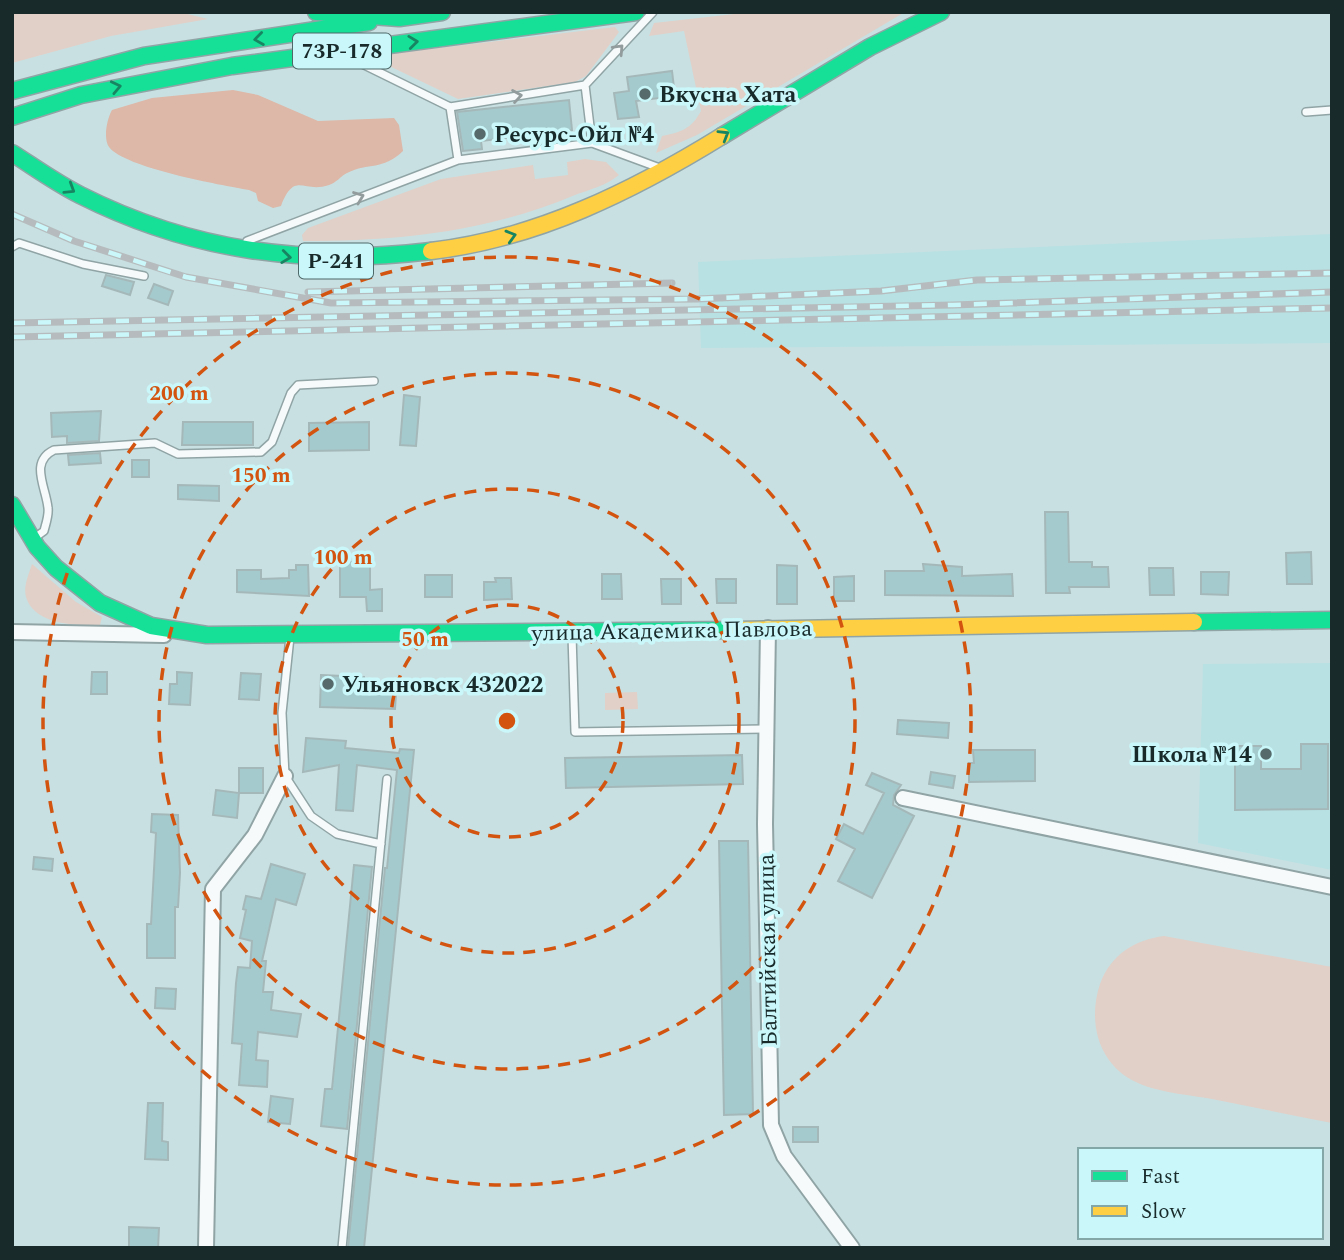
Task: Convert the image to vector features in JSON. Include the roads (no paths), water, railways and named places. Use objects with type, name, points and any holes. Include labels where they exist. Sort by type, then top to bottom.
[{"type":"main road","points":[[316,12],[399,18],[442,12]]},
{"type":"main road","name":"73Р-178","points":[[12,117],[50,104],[141,82],[337,51],[636,12]]},
{"type":"main road","name":"Р-241","points":[[12,153],[80,195],[152,226],[227,249],[340,261],[389,259],[459,249],[563,219],[600,205],[666,170],[866,49],[941,12]]},
{"type":"main road","name":"73Р-178","points":[[12,91],[41,81],[142,57],[399,18]]},
{"type":"main road","points":[[12,505],[32,539],[56,568],[100,603],[152,626],[207,635]]},
{"type":"main road","name":"улица Академика Павлова","points":[[207,635],[572,633],[1332,620]]},
{"type":"street","name":"Балтийская улица","points":[[768,628],[765,824],[771,1125],[784,1156],[852,1248]]},
{"type":"street","name":"улица Академика Павлова","points":[[12,632],[207,635]]},
{"type":"street","points":[[206,1248],[213,889],[255,835],[285,776]]},
{"type":"street","points":[[903,798],[1332,887]]},
{"type":"lane","points":[[337,51],[450,107],[584,85],[653,12]]},
{"type":"lane","points":[[584,85],[592,142]]},
{"type":"lane","points":[[450,107],[458,160]]},
{"type":"lane","points":[[1306,112],[1332,110]]},
{"type":"lane","points":[[227,249],[458,160],[592,142],[666,170]]},
{"type":"lane","points":[[12,247],[19,243],[83,264],[144,276]]},
{"type":"lane","points":[[32,539],[44,531],[48,511],[39,477],[42,461],[47,453],[54,450],[155,443],[178,454],[261,452],[272,442],[291,393],[298,385],[374,381]]},
{"type":"lane","points":[[572,633],[575,732],[768,729]]},
{"type":"lane","points":[[290,636],[282,713],[285,776],[311,816],[337,834],[380,844]]},
{"type":"lane","points":[[342,1248],[387,779]]},
{"type":"railway","points":[[12,214],[74,241],[186,277],[331,303],[697,299],[881,291],[977,280],[1332,273]]},
{"type":"railway","points":[[308,292],[672,283]]},
{"type":"railway","points":[[12,323],[953,305],[1332,292]]},
{"type":"railway","points":[[12,337],[1332,308]]},
{"type":"place","name":"Вкусна Хата","points":[[645,94]]},
{"type":"place","name":"Ресурс-Ойл №4","points":[[480,134]]},
{"type":"place","name":"Ульяновск 432022","points":[[328,684]]},
{"type":"place","name":"Школа №14","points":[[1266,754]]}]
